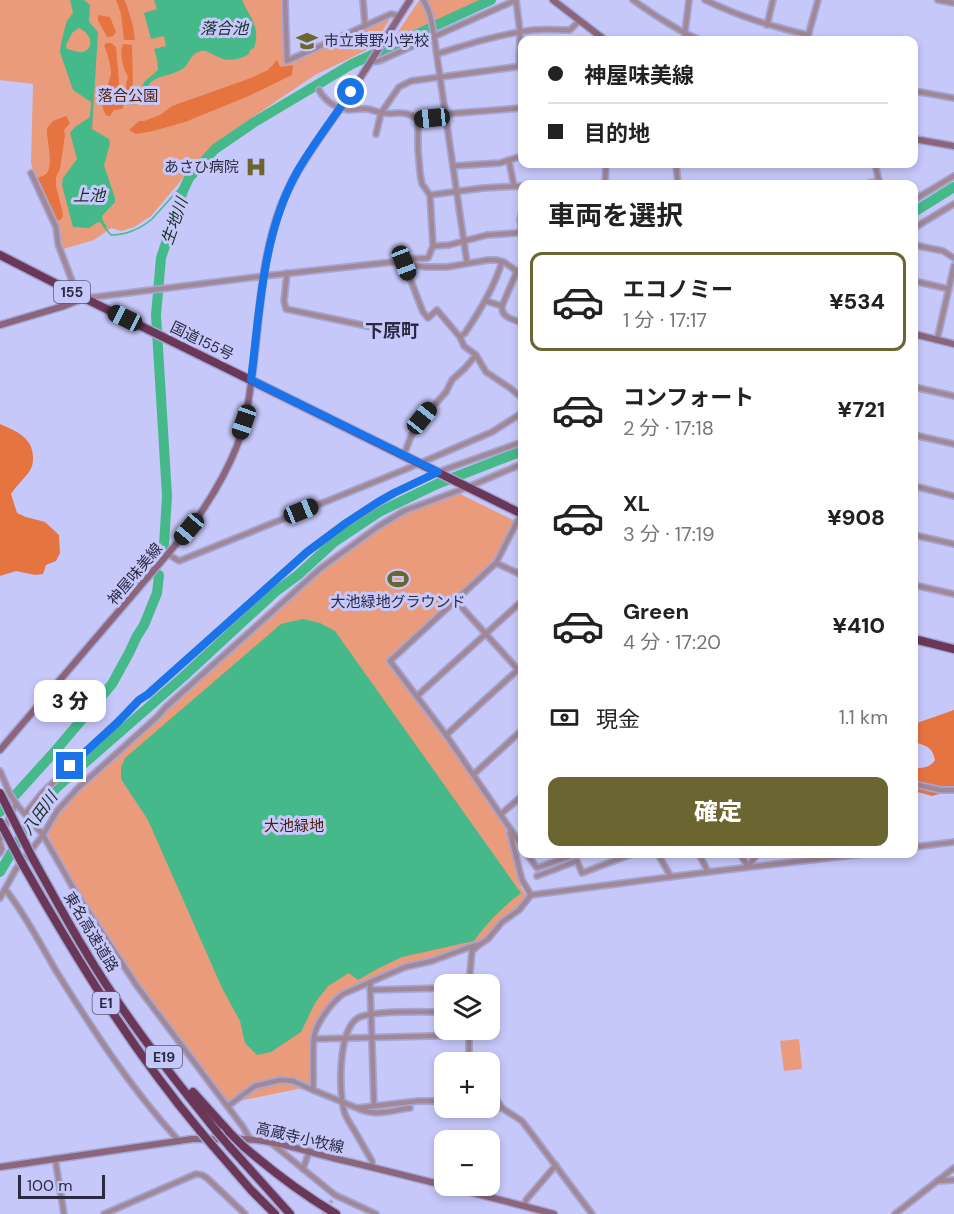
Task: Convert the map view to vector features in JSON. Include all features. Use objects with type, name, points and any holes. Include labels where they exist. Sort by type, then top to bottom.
[{"type":"highway","name":"国道155号","points":[[0,255],[518,512]]},
{"type":"highway","points":[[918,641],[954,649]]},
{"type":"highway","name":"東名高速道路","points":[[0,793],[32,857],[66,917],[126,1014],[217,1132],[290,1214]]},
{"type":"highway","name":"東名高速道路","points":[[0,822],[56,923],[105,1002],[146,1061],[201,1132],[275,1214]]},
{"type":"highway","name":"E19","points":[[103,979],[197,1097],[229,1132],[271,1170],[336,1214]]},
{"type":"main road","name":"神屋味美線","points":[[1,748],[168,554],[203,511],[222,479],[244,422],[264,276],[278,214],[298,171],[410,0]]},
{"type":"main road","points":[[553,0],[600,36]]},
{"type":"main road","points":[[918,140],[954,146]]},
{"type":"main road","points":[[0,325],[64,306],[81,296]]},
{"type":"main road","points":[[918,335],[954,344]]},
{"type":"main road","name":"高蔵寺小牧線","points":[[0,1167],[192,1139],[250,1139],[372,1167],[554,1214]]},
{"type":"street","points":[[285,0],[287,61],[391,14],[399,16]]},
{"type":"street","points":[[363,0],[364,26]]},
{"type":"street","points":[[423,0],[434,33],[467,264]]},
{"type":"street","points":[[371,62],[379,61],[434,33],[516,0],[520,36]]},
{"type":"street","points":[[633,0],[684,36]]},
{"type":"street","points":[[685,36],[689,0]]},
{"type":"street","points":[[705,0],[739,15],[802,36]]},
{"type":"street","points":[[767,25],[773,0]]},
{"type":"street","points":[[809,36],[818,0]]},
{"type":"street","points":[[938,0],[954,3]]},
{"type":"street","points":[[437,54],[478,41],[520,32],[570,30],[579,21]]},
{"type":"street","points":[[376,134],[381,113],[399,87],[411,81],[518,66]]},
{"type":"street","points":[[318,90],[325,100],[341,108],[368,109],[381,113],[409,113],[418,119],[518,108]]},
{"type":"street","points":[[918,92],[954,96]]},
{"type":"street","points":[[404,263],[410,259],[428,258],[433,246],[430,195],[422,184],[420,173],[418,119]]},
{"type":"street","points":[[453,166],[508,161],[518,157]]},
{"type":"street","points":[[508,161],[514,186]]},
{"type":"street","points":[[30,173],[56,227],[58,244],[81,296],[393,262],[425,267],[447,267],[488,260],[502,262],[517,272],[501,311],[504,316],[518,321]]},
{"type":"street","points":[[918,198],[954,176]]},
{"type":"street","points":[[430,195],[518,186]]},
{"type":"street","points":[[918,226],[954,204]]},
{"type":"street","points":[[433,246],[464,242],[487,235],[518,232]]},
{"type":"street","points":[[918,246],[943,251],[954,258]]},
{"type":"street","points":[[460,337],[486,301],[502,262]]},
{"type":"street","points":[[404,263],[423,312],[428,318],[437,310],[460,337],[464,346],[476,355],[486,372],[518,395]]},
{"type":"street","points":[[937,340],[954,266]]},
{"type":"street","points":[[287,273],[284,301],[286,309],[405,334]]},
{"type":"street","points":[[918,282],[949,289]]},
{"type":"street","points":[[486,301],[502,306]]},
{"type":"street","points":[[404,455],[411,436],[422,418],[446,392],[452,380],[476,355]]},
{"type":"street","points":[[918,388],[954,396]]},
{"type":"street","points":[[168,554],[179,561],[420,463],[492,432],[518,416]]},
{"type":"street","points":[[918,436],[954,444]]},
{"type":"street","points":[[25,814],[42,793],[139,700],[307,552],[346,523],[394,493],[438,472],[518,443]]},
{"type":"street","points":[[0,898],[16,869],[43,835],[57,811],[78,788],[321,568],[404,511],[518,466]]},
{"type":"street","points":[[918,487],[954,496]]},
{"type":"street","points":[[518,520],[496,563],[390,661],[474,774],[518,840]]},
{"type":"street","points":[[918,536],[954,544]]},
{"type":"street","points":[[496,563],[518,573]]},
{"type":"street","points":[[918,586],[954,594]]},
{"type":"street","points":[[456,601],[518,667]]},
{"type":"street","points":[[417,696],[518,605]]},
{"type":"street","points":[[446,735],[518,673]]},
{"type":"street","points":[[474,774],[518,734]]},
{"type":"street","points":[[0,771],[17,805],[43,835],[76,894],[137,986],[228,1106],[250,1139]]},
{"type":"street","points":[[918,785],[940,790],[954,790]]},
{"type":"street","points":[[501,814],[518,799]]},
{"type":"street","points":[[0,854],[2,849],[0,841],[14,807],[17,805]]},
{"type":"street","points":[[511,829],[510,833],[522,880],[531,895]]},
{"type":"street","points":[[918,846],[954,842]]},
{"type":"street","points":[[530,858],[537,868],[565,858]]},
{"type":"street","points":[[537,876],[577,861],[582,873],[621,858]]},
{"type":"street","points":[[660,858],[671,877]]},
{"type":"street","points":[[701,858],[708,872]]},
{"type":"street","points":[[742,858],[748,867]]},
{"type":"street","points":[[748,867],[754,858]]},
{"type":"street","points":[[470,974],[472,951],[488,939],[502,922],[519,909],[531,895],[827,858]]},
{"type":"street","points":[[5,889],[19,906],[40,944],[123,1074],[179,1141]]},
{"type":"street","points":[[313,1090],[314,1035],[335,1000],[343,993],[405,967],[432,961],[479,945]]},
{"type":"street","points":[[370,982],[374,1106]]},
{"type":"street","points":[[370,990],[434,988]]},
{"type":"street","points":[[372,1167],[372,1161],[345,1114],[343,1104],[340,1066],[345,1038],[351,1023],[359,1017],[371,1014],[434,1012]]},
{"type":"street","points":[[314,1039],[434,1036]]},
{"type":"street","points":[[228,1106],[255,1086],[280,1080],[293,1081],[343,1104],[370,1113],[410,1108]]},
{"type":"street","points":[[357,1108],[434,1101]]},
{"type":"street","points":[[500,1105],[522,1121],[592,1214]]},
{"type":"street","points":[[269,1142],[335,1195],[376,1214]]},
{"type":"street","points":[[303,1169],[309,1152]]},
{"type":"street","points":[[55,1158],[64,1214]]},
{"type":"street","points":[[525,1206],[526,1200],[556,1165]]},
{"type":"street","points":[[895,1214],[954,1168]]},
{"type":"street","points":[[104,1214],[196,1174],[207,1178],[245,1214]]},
{"type":"street","points":[[937,1181],[954,1180]]},
{"type":"street","points":[[332,1200],[335,1195]]},
{"type":"green space","name":"落合公園","points":[[0,0],[282,0],[285,63],[387,18],[389,21],[371,48],[315,75],[225,136],[195,164],[151,216],[134,227],[121,231],[111,228],[94,240],[63,249],[58,226],[31,163],[33,84],[0,80]]},
{"type":"green space","points":[[116,0],[124,0],[126,3],[135,40],[124,40],[121,14]]},
{"type":"green space","points":[[424,0],[481,0],[399,36],[396,35],[418,2]]},
{"type":"green space","points":[[98,15],[110,17],[116,32],[113,36],[107,37],[98,20]]},
{"type":"green space","points":[[106,43],[111,43],[116,47],[120,93],[124,106],[122,109],[114,110],[110,116],[107,116],[103,106],[111,74],[104,46]]},
{"type":"green space","points":[[123,44],[132,45],[135,94],[130,100],[126,88],[128,77],[122,57]]},
{"type":"green space","points":[[277,60],[280,67],[293,65],[292,75],[251,95],[185,122],[136,134],[129,130],[139,121],[160,115],[172,106],[268,70]]},
{"type":"green space","points":[[66,116],[70,123],[64,130],[60,169],[56,177],[63,214],[58,221],[38,178],[46,174],[49,169],[47,128],[53,121]]},
{"type":"green space","points":[[0,424],[23,436],[33,452],[31,469],[11,494],[17,513],[45,522],[59,535],[60,553],[56,561],[46,565],[43,574],[35,575],[16,571],[0,576]]},
{"type":"green space","name":"大池緑地","points":[[456,492],[515,521],[499,554],[490,565],[387,660],[504,823],[521,888],[527,896],[501,920],[487,938],[431,960],[361,983],[334,999],[317,1024],[312,1086],[229,1103],[154,1005],[107,938],[64,868],[46,831],[58,812],[79,789],[321,571],[380,527],[405,512]]},
{"type":"green space","points":[[954,710],[954,790],[932,796],[918,792],[918,768],[928,766],[935,760],[930,749],[918,743],[918,723]]},
{"type":"green space","points":[[799,1039],[802,1069],[784,1071],[780,1041]]},
{"type":"water","name":"上池","points":[[70,0],[84,0],[90,5],[89,22],[98,32],[92,129],[109,139],[104,165],[115,198],[115,202],[102,216],[107,227],[104,228],[98,222],[89,228],[73,227],[62,185],[63,178],[77,159],[70,133],[90,117],[91,102],[73,90],[60,52],[66,24],[73,12]],"holes":[[[79,28],[90,40],[90,47],[83,52],[67,49],[66,45],[72,33]]]},
{"type":"water","name":"落合池","points":[[154,0],[242,0],[255,28],[254,48],[249,54],[234,60],[222,59],[206,51],[198,52],[181,70],[151,82],[140,102],[131,105],[130,103],[137,100],[144,82],[158,70],[154,49],[166,46],[164,36],[151,39],[144,13],[157,9]]},
{"type":"water","name":"大池緑地","points":[[303,619],[320,623],[335,631],[521,893],[496,915],[474,941],[402,957],[358,980],[349,973],[328,986],[315,1003],[301,1032],[271,1052],[257,1055],[245,1043],[240,1021],[222,988],[148,820],[121,779],[121,768],[125,758],[281,624]]},
{"type":"waterway","name":"生地川","points":[[164,545],[167,496],[156,315],[161,258],[189,178],[215,149],[253,123],[352,64],[491,0]]},
{"type":"waterway","points":[[105,228],[111,235],[117,235],[143,226],[189,178]]},
{"type":"waterway","name":"八田川","points":[[918,210],[954,187]]},
{"type":"waterway","name":"八田川","points":[[0,872],[34,815],[56,788],[334,542],[379,512],[437,484],[518,453]]},
{"type":"waterway","name":"生地川","points":[[0,812],[112,684],[144,625],[157,593],[159,575]]},
{"type":"tunnel","points":[[323,1214],[332,1200]]},
{"type":"place","name":"市立東野小学校","points":[[307,41]]},
{"type":"place","name":"あさひ病院","points":[[256,167]]},
{"type":"place","name":"大池緑地グラウンド","points":[[398,579]]},
{"type":"district","name":"下原町","points":[[392,331]]},
{"type":"route","points":[[70,766],[139,700],[307,552],[378,502],[438,472],[251,380],[264,276],[278,214],[298,171],[351,92]]}]
